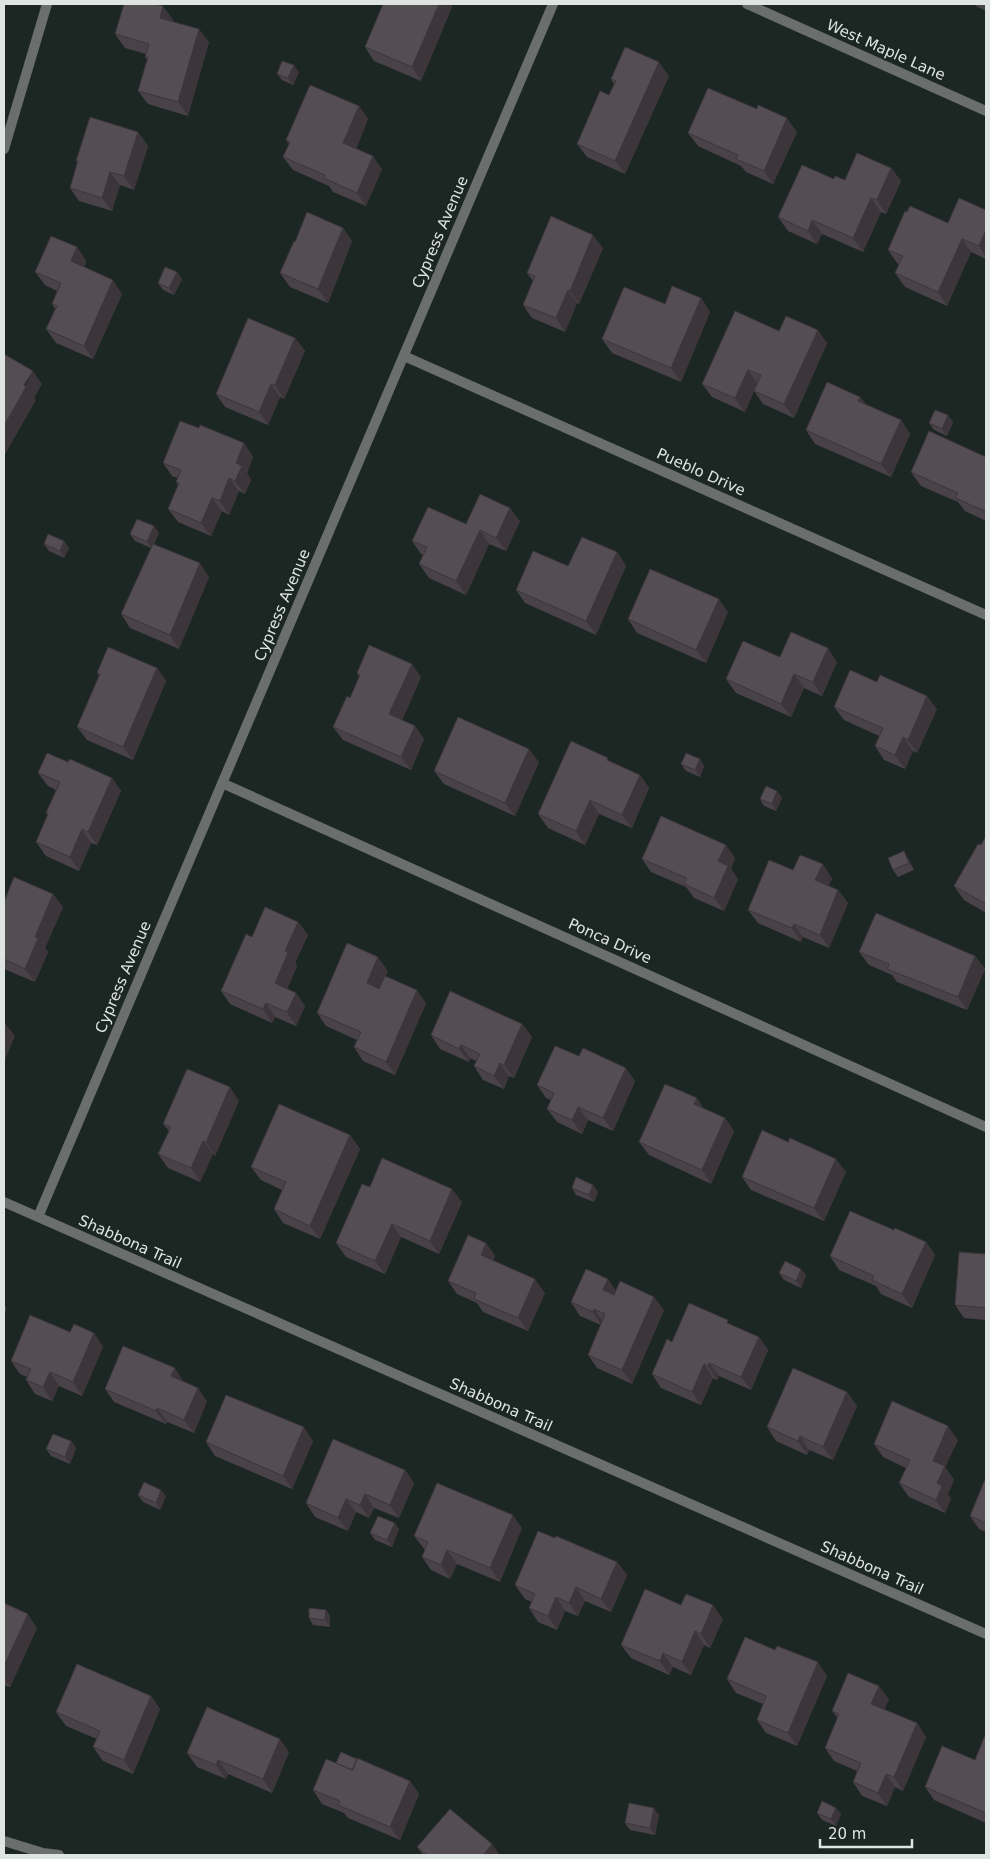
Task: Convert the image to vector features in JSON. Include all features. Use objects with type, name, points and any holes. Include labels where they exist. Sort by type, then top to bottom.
[{"type":"street","points":[[4,149],[48,4]]},
{"type":"street","name":"Cypress Avenue","points":[[38,1217],[553,4]]},
{"type":"street","name":"West Maple Lane","points":[[747,4],[986,110]]},
{"type":"street","name":"Pueblo Drive","points":[[404,356],[986,614]]},
{"type":"street","name":"Ponca Drive","points":[[222,783],[986,1127]]},
{"type":"street","name":"Shabbona Trail","points":[[4,1202],[986,1634]]},
{"type":"street","points":[[4,1841],[43,1853],[59,1855]]},
{"type":"building","points":[[124,4],[155,4],[163,6],[160,18],[199,29],[178,102],[138,91],[148,57],[145,57],[149,44],[115,34]]},
{"type":"building","points":[[383,4],[439,4],[412,67],[365,47]]},
{"type":"building","points":[[625,47],[659,62],[615,161],[577,144],[600,91],[609,95],[616,81],[611,79]]},
{"type":"building","points":[[282,61],[294,65],[288,78],[277,74]]},
{"type":"building","points":[[310,85],[359,106],[343,143],[373,156],[357,193],[324,178],[325,175],[283,157],[290,142],[286,140]]},
{"type":"building","points":[[708,88],[757,109],[758,105],[787,118],[764,171],[736,159],[738,155],[688,133]]},
{"type":"building","points":[[90,117],[138,132],[124,176],[110,172],[102,198],[70,188],[78,161],[76,161]]},
{"type":"building","points":[[857,153],[891,168],[877,200],[871,198],[853,238],[812,220],[808,231],[778,217],[802,165],[834,179],[835,176],[845,180]]},
{"type":"building","points":[[959,198],[986,210],[986,230],[979,246],[962,239],[938,292],[895,273],[903,256],[888,250],[905,211],[907,212],[910,206],[948,223]]},
{"type":"building","points":[[307,212],[343,228],[318,289],[280,273]]},
{"type":"building","points":[[551,216],[593,235],[570,291],[568,290],[556,318],[523,305],[535,276],[527,273]]},
{"type":"building","points":[[51,236],[77,247],[71,261],[113,280],[84,346],[46,329],[57,306],[52,304],[61,283],[35,272]]},
{"type":"building","points":[[165,267],[177,272],[169,288],[158,283]]},
{"type":"building","points":[[672,286],[701,298],[671,368],[602,339],[624,287],[665,304]]},
{"type":"building","points":[[735,311],[779,331],[786,316],[818,330],[784,404],[754,391],[761,375],[748,370],[735,398],[702,384]]},
{"type":"building","points":[[248,318],[295,338],[275,385],[271,384],[259,412],[216,394]]},
{"type":"building","points":[[4,354],[33,371],[4,426]]},
{"type":"building","points":[[827,382],[860,397],[858,401],[901,420],[881,464],[806,430]]},
{"type":"building","points":[[935,410],[948,415],[942,429],[929,423]]},
{"type":"building","points":[[180,421],[199,428],[200,425],[244,443],[236,463],[242,466],[235,481],[229,478],[220,501],[212,498],[201,523],[168,509],[179,483],[176,482],[181,470],[163,463]]},
{"type":"building","points":[[929,431],[986,457],[985,511],[955,498],[958,493],[911,472]]},
{"type":"building","points":[[480,494],[510,508],[496,538],[480,530],[456,581],[419,564],[427,547],[412,541],[428,507],[466,524]]},
{"type":"building","points":[[137,519],[154,526],[147,542],[130,534]]},
{"type":"building","points":[[48,534],[64,541],[60,551],[44,544]]},
{"type":"building","points":[[582,537],[617,552],[586,621],[516,590],[533,551],[568,566]]},
{"type":"building","points":[[153,544],[200,563],[170,635],[121,614]]},
{"type":"building","points":[[650,569],[719,599],[696,650],[628,619]]},
{"type":"building","points":[[791,632],[828,648],[813,682],[794,674],[781,704],[726,679],[743,641],[780,657]]},
{"type":"building","points":[[369,645],[412,664],[389,714],[415,726],[401,757],[333,727],[347,696],[350,698],[360,675],[357,673]]},
{"type":"building","points":[[108,647],[157,668],[123,747],[77,727],[100,674],[97,673]]},
{"type":"building","points":[[850,670],[877,682],[880,675],[927,696],[908,740],[903,737],[895,755],[875,746],[883,728],[834,707]]},
{"type":"building","points":[[458,717],[529,749],[505,803],[434,771]]},
{"type":"building","points":[[571,741],[640,775],[622,815],[590,800],[576,831],[538,814]]},
{"type":"building","points":[[47,753],[68,762],[70,759],[112,778],[88,832],[82,829],[70,857],[36,842],[60,782],[38,773]]},
{"type":"building","points":[[686,753],[700,759],[695,770],[681,764]]},
{"type":"building","points":[[766,786],[777,791],[772,804],[760,799]]},
{"type":"building","points":[[661,816],[726,845],[718,861],[728,866],[714,898],[684,884],[687,878],[642,859]]},
{"type":"building","points":[[986,836],[986,904],[954,886],[978,844],[981,845]]},
{"type":"building","points":[[904,851],[909,863],[893,870],[888,858]]},
{"type":"building","points":[[800,855],[823,864],[815,880],[838,890],[820,935],[794,924],[792,928],[748,910],[769,860],[793,870]]},
{"type":"building","points":[[14,877],[53,894],[35,937],[38,938],[25,969],[4,959],[4,902]]},
{"type":"building","points":[[265,907],[298,922],[285,951],[288,953],[275,983],[296,993],[287,1012],[266,1003],[263,1009],[221,991],[246,934],[252,937]]},
{"type":"building","points":[[876,913],[975,956],[958,997],[887,969],[889,964],[859,952]]},
{"type":"building","points":[[347,943],[378,957],[367,983],[379,989],[385,976],[417,990],[386,1062],[354,1047],[361,1032],[317,1013]]},
{"type":"building","points":[[450,991],[522,1024],[504,1065],[500,1063],[494,1076],[474,1066],[480,1054],[461,1045],[459,1049],[431,1035]]},
{"type":"building","points":[[555,1046],[579,1056],[583,1048],[626,1068],[603,1118],[578,1107],[572,1120],[547,1109],[554,1093],[537,1085]]},
{"type":"building","points":[[187,1069],[230,1087],[206,1142],[203,1141],[191,1168],[158,1154],[171,1127],[163,1124]]},
{"type":"building","points":[[665,1084],[697,1098],[694,1104],[725,1118],[702,1170],[639,1142]]},
{"type":"building","points":[[279,1104],[350,1135],[310,1226],[274,1209],[286,1182],[251,1167]]},
{"type":"building","points":[[762,1130],[788,1142],[790,1138],[836,1159],[814,1208],[742,1177]]},
{"type":"building","points":[[382,1158],[452,1189],[430,1241],[392,1224],[375,1261],[336,1243],[362,1184],[370,1187]]},
{"type":"building","points":[[576,1177],[593,1185],[589,1195],[572,1188]]},
{"type":"building","points":[[850,1211],[926,1242],[902,1294],[872,1280],[874,1276],[830,1256]]},
{"type":"building","points":[[468,1235],[486,1243],[481,1255],[535,1279],[518,1318],[474,1299],[476,1293],[448,1281]]},
{"type":"building","points":[[959,1252],[986,1254],[986,1308],[955,1305]]},
{"type":"building","points":[[785,1261],[801,1269],[796,1281],[779,1273]]},
{"type":"building","points":[[586,1269],[608,1279],[603,1290],[614,1295],[620,1281],[654,1297],[622,1370],[588,1355],[605,1314],[594,1309],[593,1312],[571,1302]]},
{"type":"building","points":[[689,1303],[728,1320],[727,1323],[759,1337],[741,1377],[709,1363],[708,1366],[704,1364],[692,1392],[652,1374],[667,1339],[672,1342]]},
{"type":"building","points":[[30,1315],[70,1332],[74,1324],[94,1333],[73,1382],[50,1372],[43,1387],[26,1380],[31,1369],[11,1361]]},
{"type":"building","points":[[123,1346],[175,1368],[171,1376],[198,1388],[184,1420],[157,1408],[156,1411],[105,1389]]},
{"type":"building","points":[[793,1368],[847,1392],[823,1447],[800,1436],[798,1441],[767,1427]]},
{"type":"building","points":[[226,1395],[304,1427],[283,1476],[206,1442]]},
{"type":"building","points":[[892,1401],[948,1426],[933,1461],[945,1466],[937,1483],[942,1486],[936,1500],[899,1483],[910,1460],[874,1444]]},
{"type":"building","points":[[53,1434],[71,1441],[65,1457],[46,1449]]},
{"type":"building","points":[[333,1439],[405,1470],[390,1505],[365,1494],[360,1505],[346,1499],[338,1518],[306,1503]]},
{"type":"building","points":[[986,1477],[986,1523],[970,1516]]},
{"type":"building","points":[[144,1482],[161,1490],[156,1503],[138,1495]]},
{"type":"building","points":[[437,1483],[513,1515],[490,1568],[447,1550],[441,1565],[422,1557],[428,1542],[414,1536]]},
{"type":"building","points":[[378,1516],[395,1523],[387,1540],[370,1533]]},
{"type":"building","points":[[538,1531],[555,1538],[556,1536],[617,1562],[601,1599],[576,1587],[569,1603],[556,1597],[548,1616],[529,1608],[535,1594],[515,1585]]},
{"type":"building","points":[[645,1589],[681,1605],[686,1594],[713,1605],[701,1634],[695,1631],[682,1662],[663,1653],[660,1661],[621,1645]]},
{"type":"building","points":[[4,1603],[28,1614],[4,1666]]},
{"type":"building","points":[[309,1608],[326,1610],[325,1620],[309,1618]]},
{"type":"building","points":[[745,1637],[775,1650],[777,1646],[818,1662],[788,1733],[757,1720],[766,1696],[727,1679]]},
{"type":"building","points":[[77,1664],[151,1696],[124,1760],[93,1747],[100,1731],[56,1712]]},
{"type":"building","points":[[848,1673],[879,1686],[871,1704],[917,1723],[894,1777],[886,1774],[878,1793],[853,1782],[861,1763],[825,1748],[839,1714],[832,1711]]},
{"type":"building","points":[[207,1707],[280,1739],[263,1779],[218,1760],[216,1765],[187,1753]]},
{"type":"building","points":[[986,1733],[986,1813],[925,1787],[942,1746],[975,1760]]},
{"type":"building","points":[[341,1752],[357,1759],[352,1770],[336,1763]]},
{"type":"building","points":[[357,1758],[410,1781],[390,1827],[338,1805],[340,1801],[313,1790],[326,1759],[353,1770]]},
{"type":"building","points":[[822,1801],[836,1808],[831,1819],[817,1813]]},
{"type":"building","points":[[629,1803],[654,1808],[650,1828],[625,1823]]},
{"type":"building","points":[[450,1809],[492,1844],[483,1855],[427,1855],[417,1847]]}]
